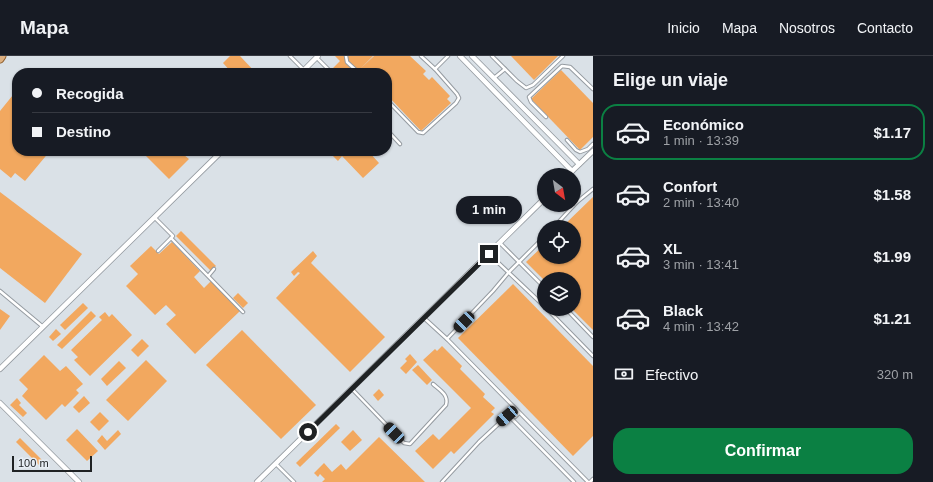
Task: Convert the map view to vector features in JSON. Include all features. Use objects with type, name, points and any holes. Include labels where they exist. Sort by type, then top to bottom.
[{"type":"street","points":[[460,56],[565,168]]},
{"type":"street","points":[[472,56],[579,164]]},
{"type":"street","points":[[306,68],[317,57]]},
{"type":"street","points":[[575,168],[593,151]]},
{"type":"street","points":[[0,369],[217,156]]},
{"type":"street","points":[[257,482],[537,206]]},
{"type":"street","points":[[0,403],[79,482]]},
{"type":"lane","points":[[290,56],[299,68]]},
{"type":"lane","points":[[346,56],[347,62],[354,68]]},
{"type":"lane","points":[[392,105],[418,132],[424,133],[459,98],[458,94],[421,56]]},
{"type":"lane","points":[[435,69],[448,56]]},
{"type":"lane","points":[[492,56],[526,88],[533,85],[563,56]]},
{"type":"lane","points":[[317,57],[327,68]]},
{"type":"lane","points":[[546,117],[531,102],[529,97],[562,66],[570,67],[593,89]]},
{"type":"lane","points":[[494,78],[505,69]]},
{"type":"lane","points":[[392,135],[400,144]]},
{"type":"lane","points":[[567,140],[576,150],[580,152],[588,149],[593,144]]},
{"type":"lane","points":[[581,198],[593,188]]},
{"type":"lane","points":[[560,220],[568,212]]},
{"type":"lane","points":[[154,217],[173,236],[171,238],[209,275],[243,312]]},
{"type":"lane","points":[[158,251],[171,238]]},
{"type":"lane","points":[[500,243],[537,280]]},
{"type":"lane","points":[[447,339],[537,244]]},
{"type":"lane","points":[[489,254],[537,299]]},
{"type":"lane","points":[[209,275],[214,269]]},
{"type":"lane","points":[[0,291],[43,327]]},
{"type":"lane","points":[[554,316],[593,356]]},
{"type":"lane","points":[[573,316],[593,337]]},
{"type":"lane","points":[[424,318],[447,339],[589,482],[593,479]]},
{"type":"lane","points":[[352,389],[404,443],[410,444],[446,405],[447,400],[445,395],[433,384]]},
{"type":"lane","points":[[442,482],[500,422],[507,416],[515,417],[519,413]]},
{"type":"lane","points":[[511,417],[574,482]]},
{"type":"lane","points":[[276,463],[294,482]]},
{"type":"building","points":[[230,56],[240,56],[251,68],[228,68],[223,63]]},
{"type":"building","points":[[335,56],[373,56],[361,68],[333,68],[340,61]]},
{"type":"building","points":[[374,56],[410,56],[426,71],[423,74],[429,80],[432,77],[450,96],[447,99],[451,103],[421,131],[392,100],[392,68],[361,68]]},
{"type":"building","points":[[511,56],[558,56],[534,80]]},
{"type":"building","points":[[561,70],[593,103],[593,137],[580,150],[531,99]]},
{"type":"building","points":[[12,96],[12,156],[46,156],[25,181],[15,173],[11,178],[0,169],[0,111]]},
{"type":"building","points":[[146,156],[185,156],[189,159],[169,179]]},
{"type":"building","points":[[333,156],[342,156],[338,161]]},
{"type":"building","points":[[342,156],[373,156],[379,163],[363,178]]},
{"type":"building","points":[[0,192],[82,254],[45,303],[0,268]]},
{"type":"building","points":[[593,197],[593,330],[579,316],[581,316],[581,272],[537,273],[526,262],[537,252],[537,264],[581,264],[581,220],[569,220],[578,212],[581,212],[581,209]]},
{"type":"building","points":[[181,231],[216,266],[211,271],[176,236]]},
{"type":"building","points":[[172,242],[200,271],[194,277],[204,288],[211,281],[240,311],[195,354],[166,324],[176,315],[166,305],[155,315],[126,286],[138,274],[130,266],[151,246],[159,254]]},
{"type":"building","points":[[313,251],[317,256],[311,263],[385,337],[350,372],[276,298],[300,273],[298,272],[294,276],[291,272]]},
{"type":"building","points":[[513,284],[537,309],[537,316],[544,316],[593,366],[593,436],[573,456],[458,338]]},
{"type":"building","points":[[238,293],[248,303],[243,308],[233,298]]},
{"type":"building","points":[[83,303],[88,308],[65,330],[60,325]]},
{"type":"building","points":[[0,309],[10,316],[0,330]]},
{"type":"building","points":[[91,311],[96,316],[62,349],[57,345]]},
{"type":"building","points":[[105,312],[109,317],[112,314],[132,335],[90,376],[74,360],[78,357],[71,350],[102,320],[99,317]]},
{"type":"building","points":[[56,329],[61,334],[53,341],[49,337]]},
{"type":"building","points":[[242,330],[316,405],[281,439],[206,365]]},
{"type":"building","points":[[142,339],[149,346],[138,357],[131,350]]},
{"type":"building","points":[[442,346],[462,366],[460,369],[485,394],[483,397],[495,408],[491,412],[494,414],[454,454],[451,451],[433,469],[415,451],[433,434],[439,440],[471,408],[423,360],[435,349],[437,351]]},
{"type":"building","points":[[410,354],[417,362],[406,374],[400,368],[407,361],[405,359]]},
{"type":"building","points":[[44,355],[60,371],[66,366],[83,384],[76,390],[79,393],[65,407],[62,404],[46,420],[22,396],[28,389],[19,380]]},
{"type":"building","points":[[146,360],[167,381],[128,421],[106,400]]},
{"type":"building","points":[[119,361],[126,368],[107,386],[101,379]]},
{"type":"building","points":[[418,365],[432,380],[427,385],[412,370]]},
{"type":"building","points":[[379,389],[384,395],[378,401],[373,395]]},
{"type":"building","points":[[84,396],[90,403],[79,413],[73,407]]},
{"type":"building","points":[[17,398],[21,403],[19,405],[27,413],[23,417],[10,405]]},
{"type":"building","points":[[100,412],[109,421],[99,431],[90,422]]},
{"type":"building","points":[[336,424],[340,428],[300,467],[296,463]]},
{"type":"building","points":[[77,429],[98,451],[87,461],[66,440]]},
{"type":"building","points":[[118,430],[121,434],[105,450],[97,441],[102,435],[107,441]]},
{"type":"building","points":[[353,430],[362,440],[350,451],[341,442]]},
{"type":"building","points":[[379,437],[425,482],[322,482],[325,479],[320,474],[318,477],[314,473],[324,463],[332,472],[341,464],[346,470]]},
{"type":"building","points":[[20,438],[46,464],[42,468],[16,442]]},
{"type":"route","points":[[308,432],[489,254]]}]
